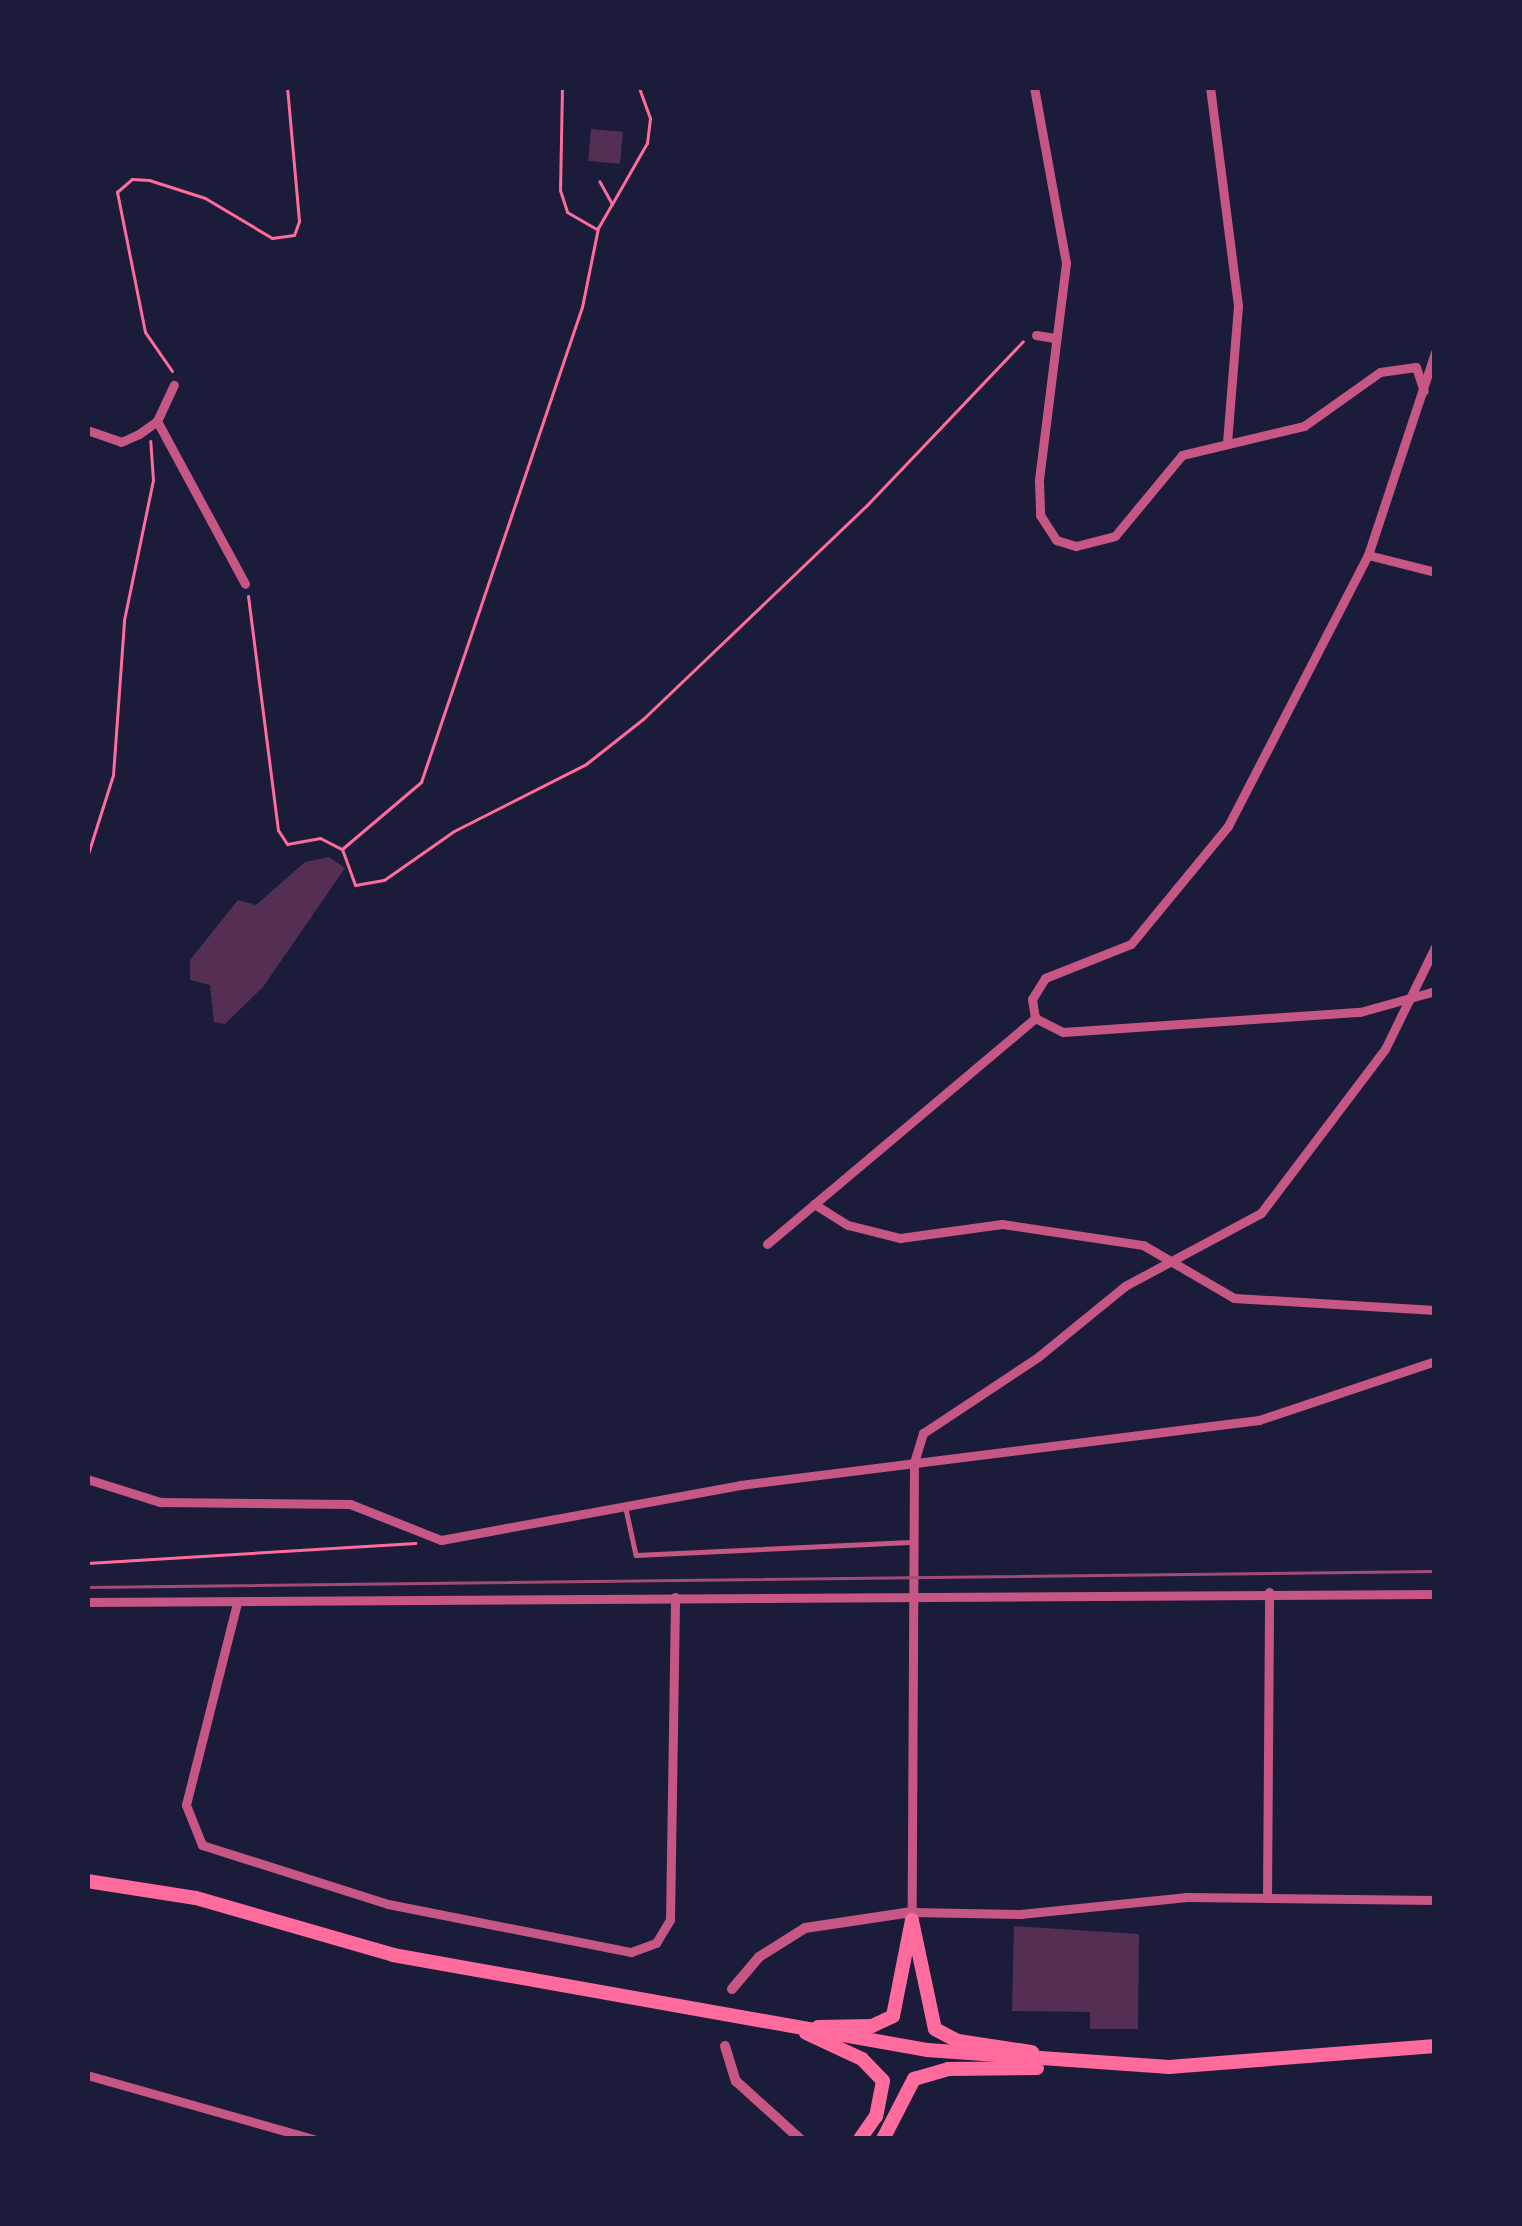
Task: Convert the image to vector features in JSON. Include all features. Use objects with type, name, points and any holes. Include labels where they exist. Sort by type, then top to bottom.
[{"type":"main road","points":[[87,1881],[196,1898],[393,1955],[673,2008],[801,2030],[1114,2067]]},
{"type":"main road","points":[[801,2030],[872,2026],[893,2016],[912,1916]]},
{"type":"main road","points":[[912,1916],[924,1954],[926,2015],[943,2036],[1114,2067]]},
{"type":"main road","points":[[801,2030],[862,2059],[883,2081],[876,2116],[861,2139]]},
{"type":"main road","points":[[883,2139],[903,2090],[928,2074],[1435,2047]]},
{"type":"street","points":[[1034,87],[1066,263],[1038,501],[1056,540],[1076,546],[1115,536],[1182,455],[1316,421],[1398,364],[1416,367],[1424,391]]},
{"type":"street","points":[[1210,87],[1238,306],[1227,442]]},
{"type":"street","points":[[1036,335],[1055,338]]},
{"type":"street","points":[[1035,1018],[1032,999],[1045,978],[1131,944],[1208,855],[1368,555],[1435,352]]},
{"type":"street","points":[[87,430],[121,442],[146,430],[158,421],[175,385]]},
{"type":"street","points":[[158,421],[245,584]]},
{"type":"street","points":[[1368,555],[1435,572]]},
{"type":"street","points":[[912,1916],[914,1463],[922,1432],[1173,1259],[1277,1197],[1412,1003],[1435,946]]},
{"type":"street","points":[[1035,1018],[1063,1032],[1412,1003],[1435,991]]},
{"type":"street","points":[[767,1244],[1035,1018]]},
{"type":"street","points":[[814,1204],[848,1225],[900,1238],[1002,1224],[1143,1245],[1173,1259],[1190,1280],[1234,1298],[1435,1310]]},
{"type":"street","points":[[87,1479],[160,1502],[350,1504],[441,1540],[627,1503],[1259,1420],[1435,1360]]},
{"type":"street","points":[[1267,1898],[1269,1592]]},
{"type":"street","points":[[87,1602],[916,1593],[1435,1594]]},
{"type":"street","points":[[237,1603],[186,1805],[202,1845],[388,1904],[631,1952],[656,1943],[670,1920],[675,1597]]},
{"type":"street","points":[[732,1989],[759,1957],[805,1928],[912,1916],[1267,1898],[1435,1900]]},
{"type":"street","points":[[725,2046],[736,2081],[800,2139]]},
{"type":"street","points":[[87,2075],[313,2139]]},
{"type":"street","points":[[87,2085],[100,2078]]},
{"type":"lane","points":[[627,1503],[636,1555],[916,1542]]},
{"type":"path","points":[[175,385],[146,332],[117,192],[132,179],[149,180],[205,198],[272,238],[293,236],[299,221],[287,87]]},
{"type":"path","points":[[562,87],[560,190],[567,212],[598,228]]},
{"type":"path","points":[[342,850],[422,782],[582,307],[598,228],[647,143],[650,118],[639,87]]},
{"type":"path","points":[[598,181],[612,204]]},
{"type":"path","points":[[245,584],[278,830],[287,844],[320,838],[342,850],[355,886],[384,880],[454,831],[586,764],[867,505],[1010,347],[1036,335]]},
{"type":"path","points":[[87,857],[113,775],[124,620],[153,480],[146,430]]},
{"type":"path","points":[[87,1563],[386,1546]]},
{"type":"building","points":[[591,129],[623,132],[620,164],[588,161]]},
{"type":"building","points":[[329,857],[345,868],[263,987],[225,1024],[214,1022],[210,985],[190,980],[190,960],[238,900],[256,905],[305,862]]},
{"type":"building","points":[[1014,1926],[1139,1934],[1138,2029],[1090,2029],[1090,2012],[1012,2011]]},
{"type":"tram line","points":[[87,1587],[1435,1571]]}]
